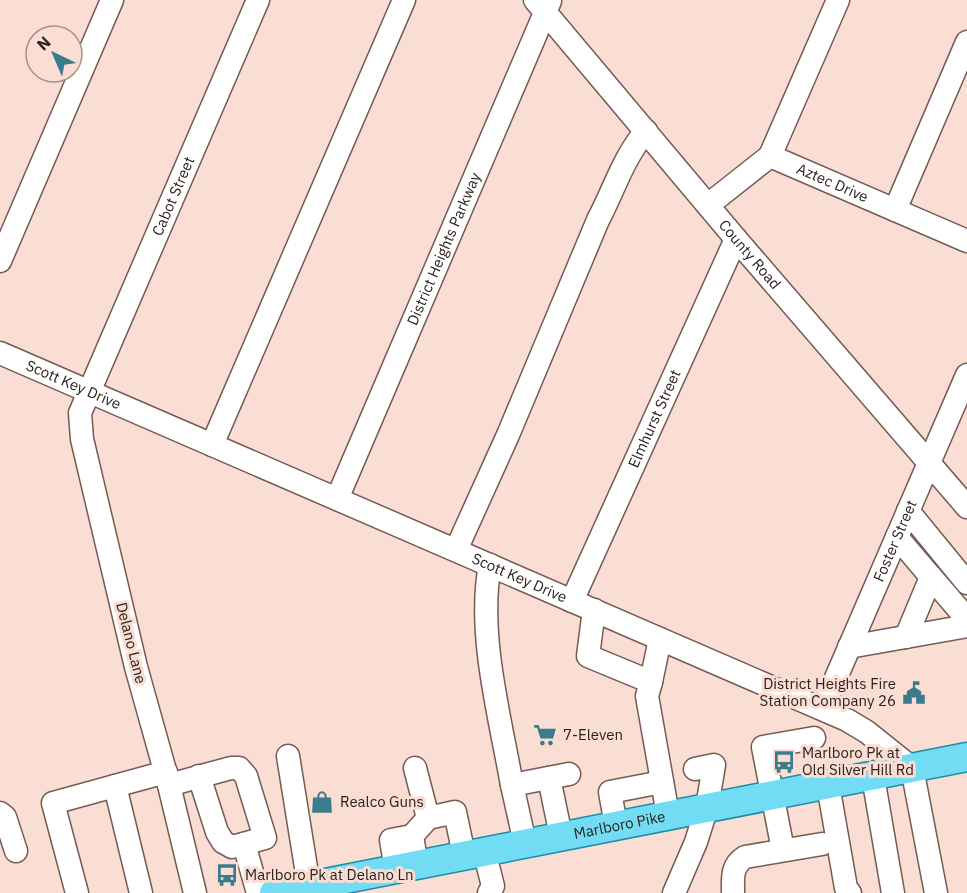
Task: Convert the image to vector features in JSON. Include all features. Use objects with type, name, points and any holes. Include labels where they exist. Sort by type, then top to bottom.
[{"type":"main road","name":"Marlboro Pike","points":[[274,893],[912,768],[966,762]]},
{"type":"street","points":[[0,261],[112,0]]},
{"type":"street","name":"Cabot Street","points":[[89,392],[258,0]]},
{"type":"street","points":[[212,445],[404,0]]},
{"type":"street","points":[[708,205],[770,156],[838,0]]},
{"type":"street","name":"County Road","points":[[544,4],[736,239],[967,507]]},
{"type":"street","name":"District Heights Parkway","points":[[337,499],[544,4]]},
{"type":"street","points":[[895,210],[967,42]]},
{"type":"street","points":[[456,550],[508,435],[617,178],[632,148],[646,131]]},
{"type":"street","name":"Aztec Drive","points":[[770,156],[967,241]]},
{"type":"street","name":"Elmhurst Street","points":[[572,601],[736,239]]},
{"type":"street","name":"Scott Key Drive","points":[[0,353],[823,708],[867,732],[912,768]]},
{"type":"street","name":"Foster Street","points":[[823,708],[967,375]]},
{"type":"street","name":"Delano Lane","points":[[89,392],[80,413],[82,439],[136,667],[168,778],[195,893]]},
{"type":"street","points":[[908,511],[967,583]]},
{"type":"street","points":[[897,537],[967,618]]},
{"type":"street","points":[[490,565],[485,594],[486,626],[512,785],[525,843]]},
{"type":"street","points":[[906,637],[931,577]]},
{"type":"street","points":[[594,610],[588,656],[651,681]]},
{"type":"street","points":[[849,647],[967,626]]},
{"type":"street","points":[[660,639],[647,696],[668,815]]},
{"type":"street","points":[[783,850],[763,747],[814,738]]},
{"type":"street","points":[[288,756],[309,886]]},
{"type":"street","points":[[674,893],[696,842],[707,807],[714,765],[695,769]]},
{"type":"street","points":[[77,893],[53,803],[115,786],[199,776],[239,768],[246,776],[265,838],[232,847],[223,842],[217,832],[199,776]]},
{"type":"street","points":[[415,768],[428,818]]},
{"type":"street","points":[[912,768],[936,893]]},
{"type":"street","points":[[512,785],[559,776],[561,836]]},
{"type":"street","points":[[873,777],[893,893]]},
{"type":"street","points":[[616,825],[610,792],[662,782]]},
{"type":"street","points":[[828,785],[846,888],[850,893]]},
{"type":"street","points":[[115,786],[141,893]]},
{"type":"street","points":[[406,867],[390,840],[412,836],[428,818],[455,812],[492,886],[489,893]]},
{"type":"street","points":[[0,813],[5,816],[16,851]]},
{"type":"street","points":[[244,844],[258,893]]},
{"type":"street","points":[[733,893],[734,870],[737,862],[745,857],[822,844]]},
{"type":"place","name":"District Heights Fire Station Company 26","points":[[914,693]]},
{"type":"place","name":"7-Eleven","points":[[545,735]]},
{"type":"place","name":"Marlboro Pk at Old Silver Hill Rd","points":[[784,762]]},
{"type":"place","name":"Realco Guns","points":[[322,802]]},
{"type":"place","name":"Marlboro Pk at Delano Ln","points":[[227,875]]}]
